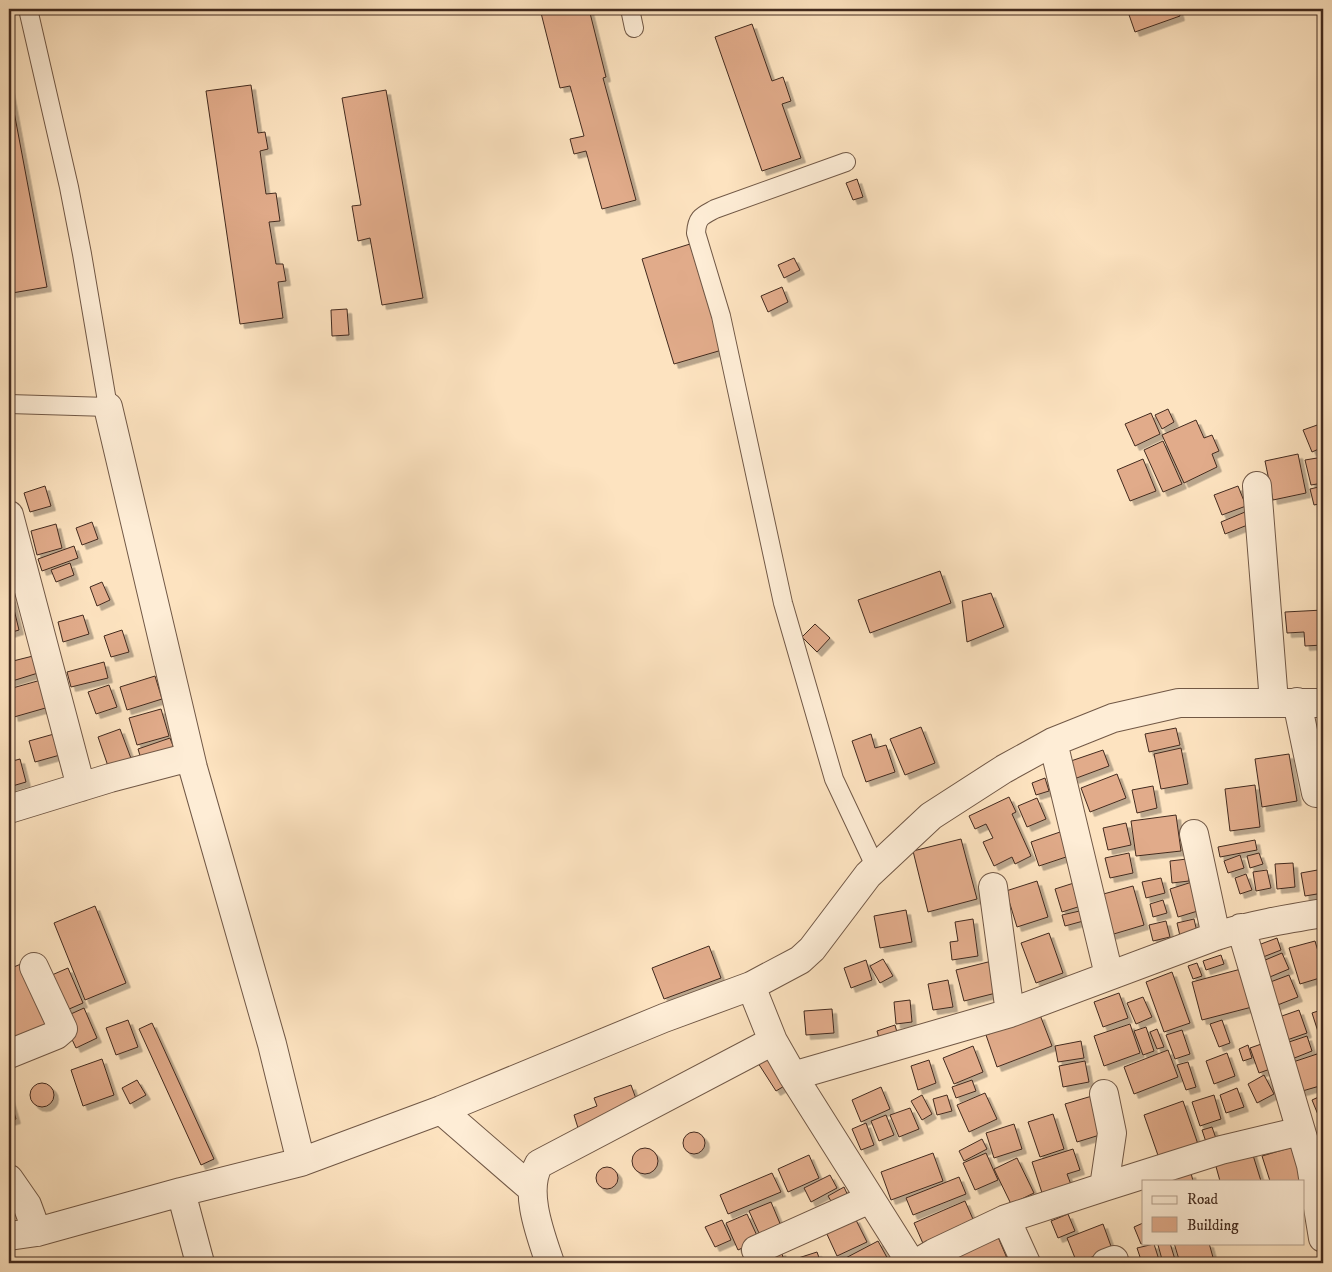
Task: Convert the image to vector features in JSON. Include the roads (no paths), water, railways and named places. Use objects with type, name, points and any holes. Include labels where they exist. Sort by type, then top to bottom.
[{"type":"street","points":[[108,407],[190,757],[272,1044],[301,1162]]},
{"type":"street","points":[[1256,486],[1316,793]]},
{"type":"street","points":[[9,515],[81,787]]},
{"type":"street","points":[[9,1236],[37,1232],[181,1192],[301,1162],[441,1110],[655,1022],[751,986],[800,960],[812,949],[868,875],[931,816],[1004,769],[1053,742],[1113,718],[1179,702],[1298,703]]},
{"type":"street","points":[[1053,742],[1109,975]]},
{"type":"street","points":[[9,809],[110,778],[190,757]]},
{"type":"street","points":[[1194,834],[1301,1131],[1319,1189],[1323,1238]]},
{"type":"street","points":[[993,887],[1010,1013]]},
{"type":"street","points":[[794,1076],[1010,1013],[1228,932],[1266,922],[1323,913]]},
{"type":"street","points":[[9,1054],[56,1035],[63,1029],[34,967]]},
{"type":"street","points":[[751,986],[773,1041],[911,1263]]},
{"type":"street","points":[[550,1263],[539,1230],[531,1188],[534,1172],[539,1164],[773,1041]]},
{"type":"street","points":[[1104,1094],[1112,1133],[1104,1187]]},
{"type":"street","points":[[441,1110],[531,1188]]},
{"type":"street","points":[[917,1263],[1006,1219],[1221,1150],[1301,1131]]},
{"type":"street","points":[[9,1179],[27,1205],[37,1232]]},
{"type":"street","points":[[181,1192],[200,1263]]},
{"type":"street","points":[[756,1250],[870,1199]]},
{"type":"street","points":[[1006,1219],[1026,1263]]},
{"type":"lane","points":[[9,404],[108,407],[76,225],[28,9]]},
{"type":"lane","points":[[630,9],[634,28]]},
{"type":"lane","points":[[846,162],[715,209],[704,215],[697,223],[696,233],[721,316],[785,612],[834,779],[876,868]]}]
